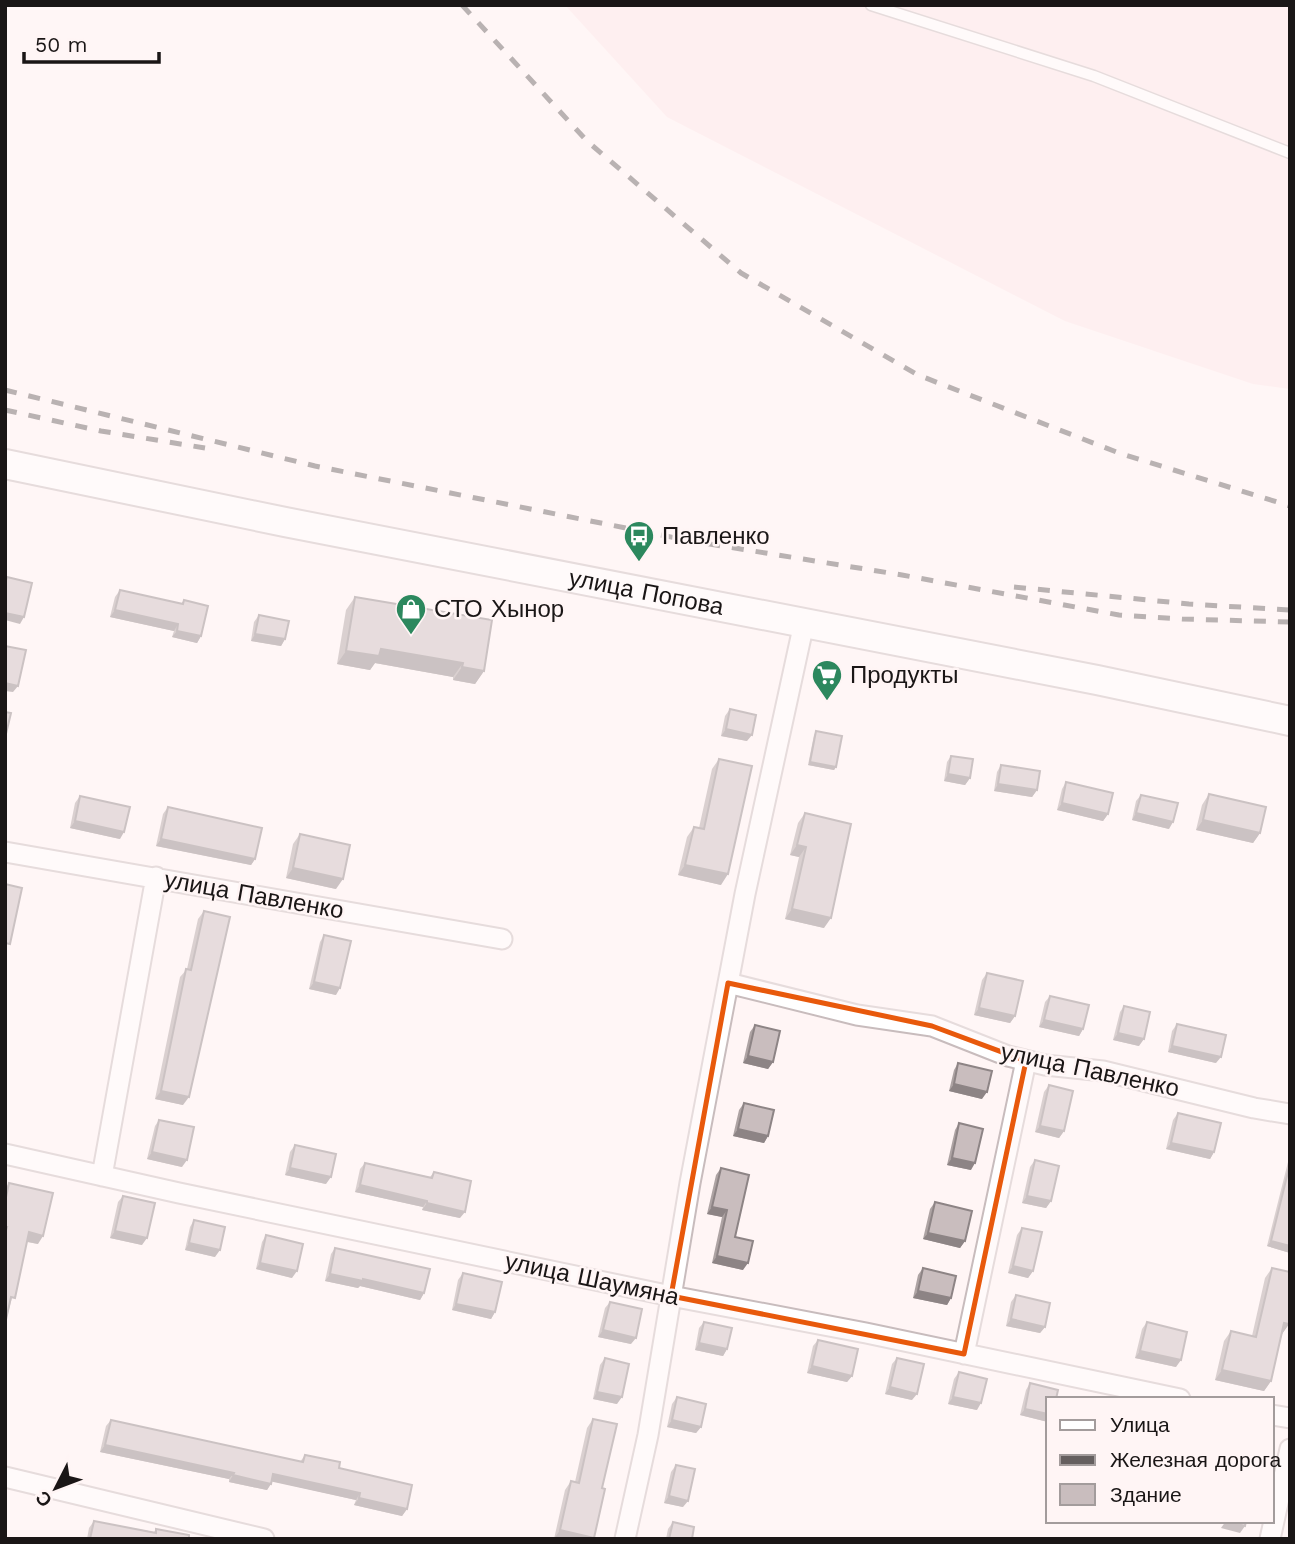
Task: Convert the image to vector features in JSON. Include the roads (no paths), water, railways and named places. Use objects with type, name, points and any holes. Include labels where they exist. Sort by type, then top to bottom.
[{"type":"main road","name":"улица Попова","points":[[5,464],[285,522],[1097,680],[1290,721]]},
{"type":"street","points":[[625,1539],[648,1435],[690,1183],[745,894],[804,624]]},
{"type":"street","name":"улица Павленко","points":[[5,852],[502,939]]},
{"type":"street","points":[[102,1176],[156,877]]},
{"type":"street","name":"улица Павленко","points":[[728,984],[857,1015],[932,1026],[1008,1056],[1045,1065],[1104,1071],[1254,1108],[1290,1114]]},
{"type":"street","points":[[964,1354],[1026,1060]]},
{"type":"street","name":"улица Шаумяна","points":[[5,1154],[671,1296],[866,1333],[1170,1397]]},
{"type":"street","points":[[1274,1518],[1290,1450]]},
{"type":"street","points":[[5,1477],[264,1539]]},
{"type":"lane","points":[[871,5],[1094,76],[1290,153]]},
{"type":"railway","points":[[462,5],[587,141],[741,273],[918,375],[1119,453],[1290,506]]},
{"type":"railway","points":[[5,390],[315,466],[691,541],[902,575],[1119,615],[1290,622]]},
{"type":"railway","points":[[5,410],[101,431],[205,448]]},
{"type":"railway","points":[[1014,587],[1189,604],[1290,610]]},
{"type":"place","name":"Павленко","points":[[639,563]]},
{"type":"place","name":"СТО Хынор","points":[[411,636]]},
{"type":"place","name":"Продукты","points":[[827,702]]}]
